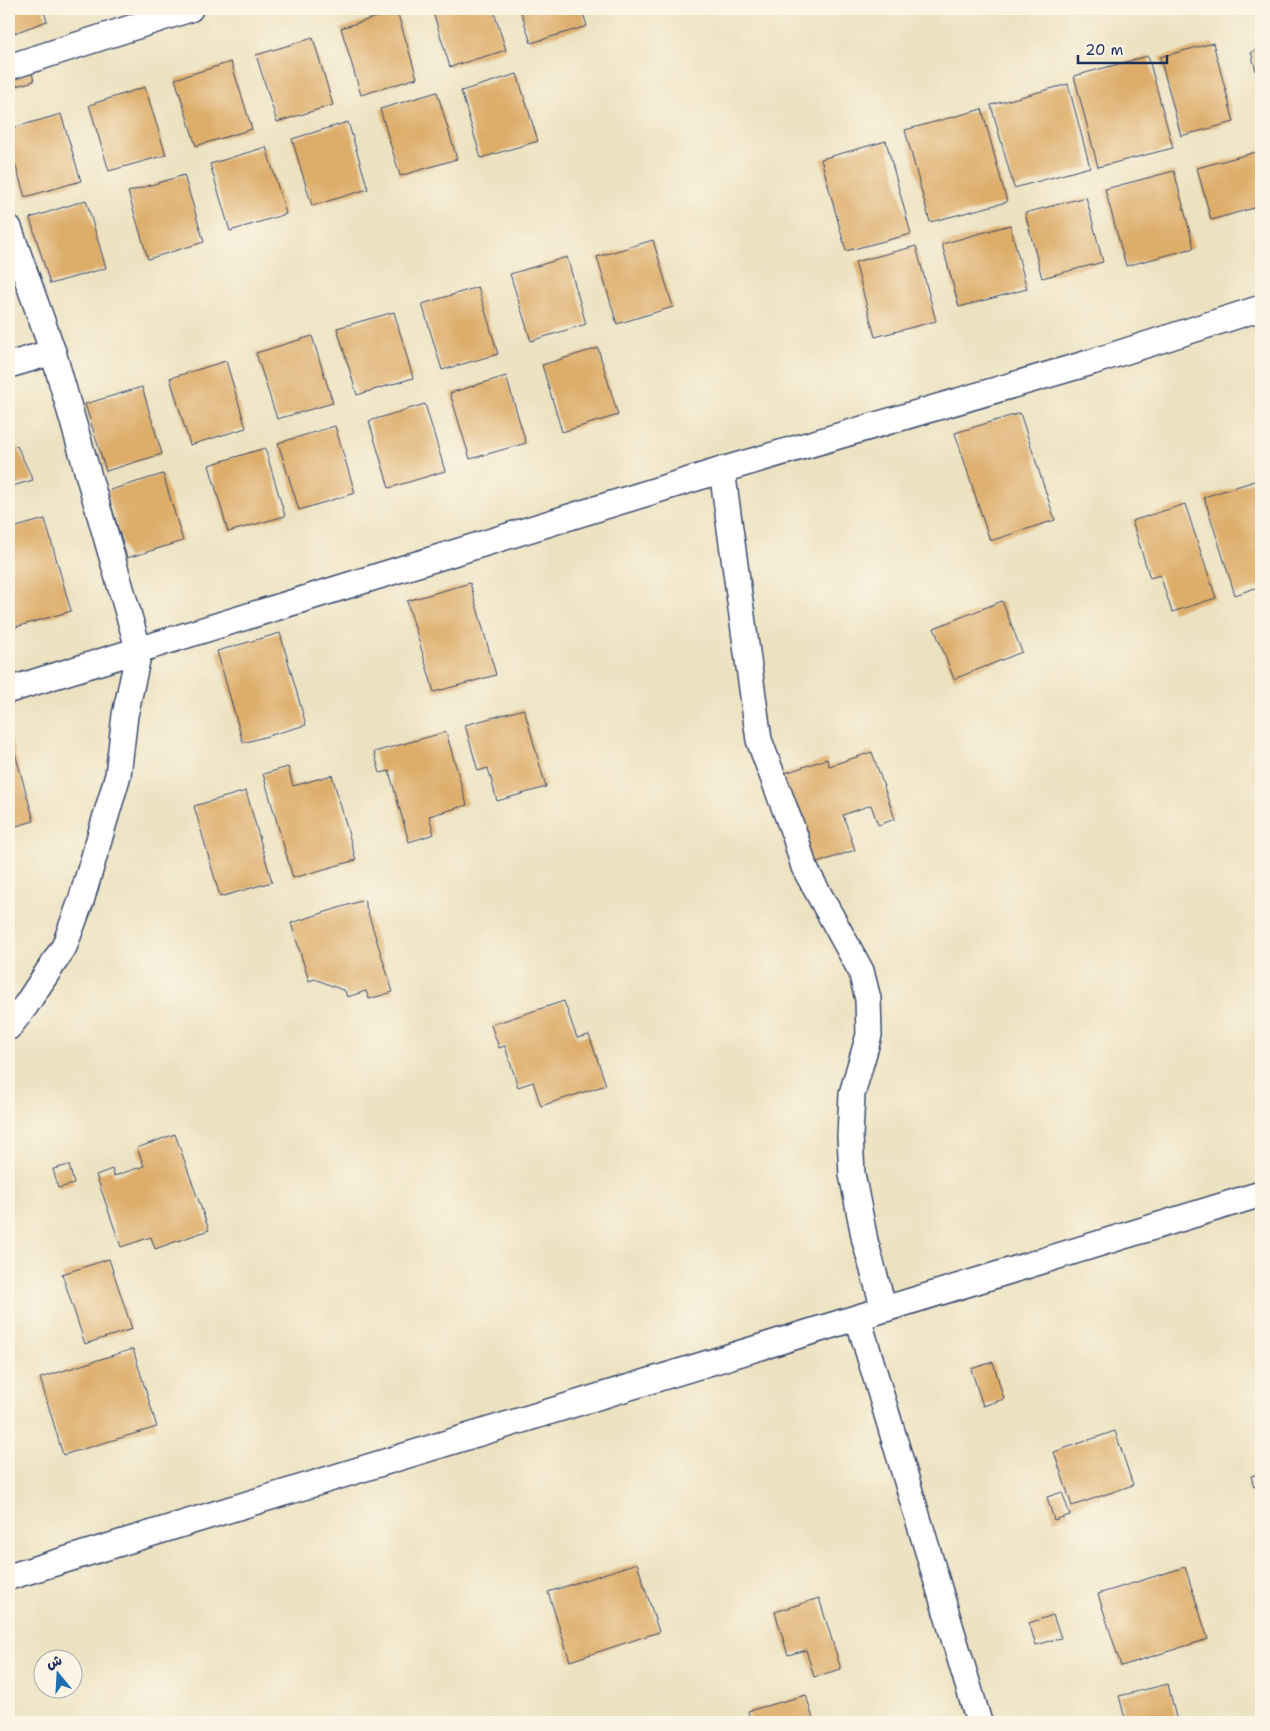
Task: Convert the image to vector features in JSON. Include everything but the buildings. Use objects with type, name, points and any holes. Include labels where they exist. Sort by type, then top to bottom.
[{"type":"street","points":[[9,67],[190,9]]},
{"type":"street","points":[[9,228],[53,352],[139,650],[126,715],[118,775],[81,901],[64,947],[26,1005],[9,1027]]},
{"type":"street","points":[[9,690],[722,470],[1092,362],[1261,308]]},
{"type":"street","points":[[9,365],[53,352]]},
{"type":"street","points":[[722,470],[760,740],[795,836],[804,867],[861,971],[868,999],[869,1035],[852,1094],[850,1136],[852,1174],[865,1241],[884,1310]]},
{"type":"street","points":[[9,1577],[1261,1194]]},
{"type":"street","points":[[858,1318],[980,1722]]}]
